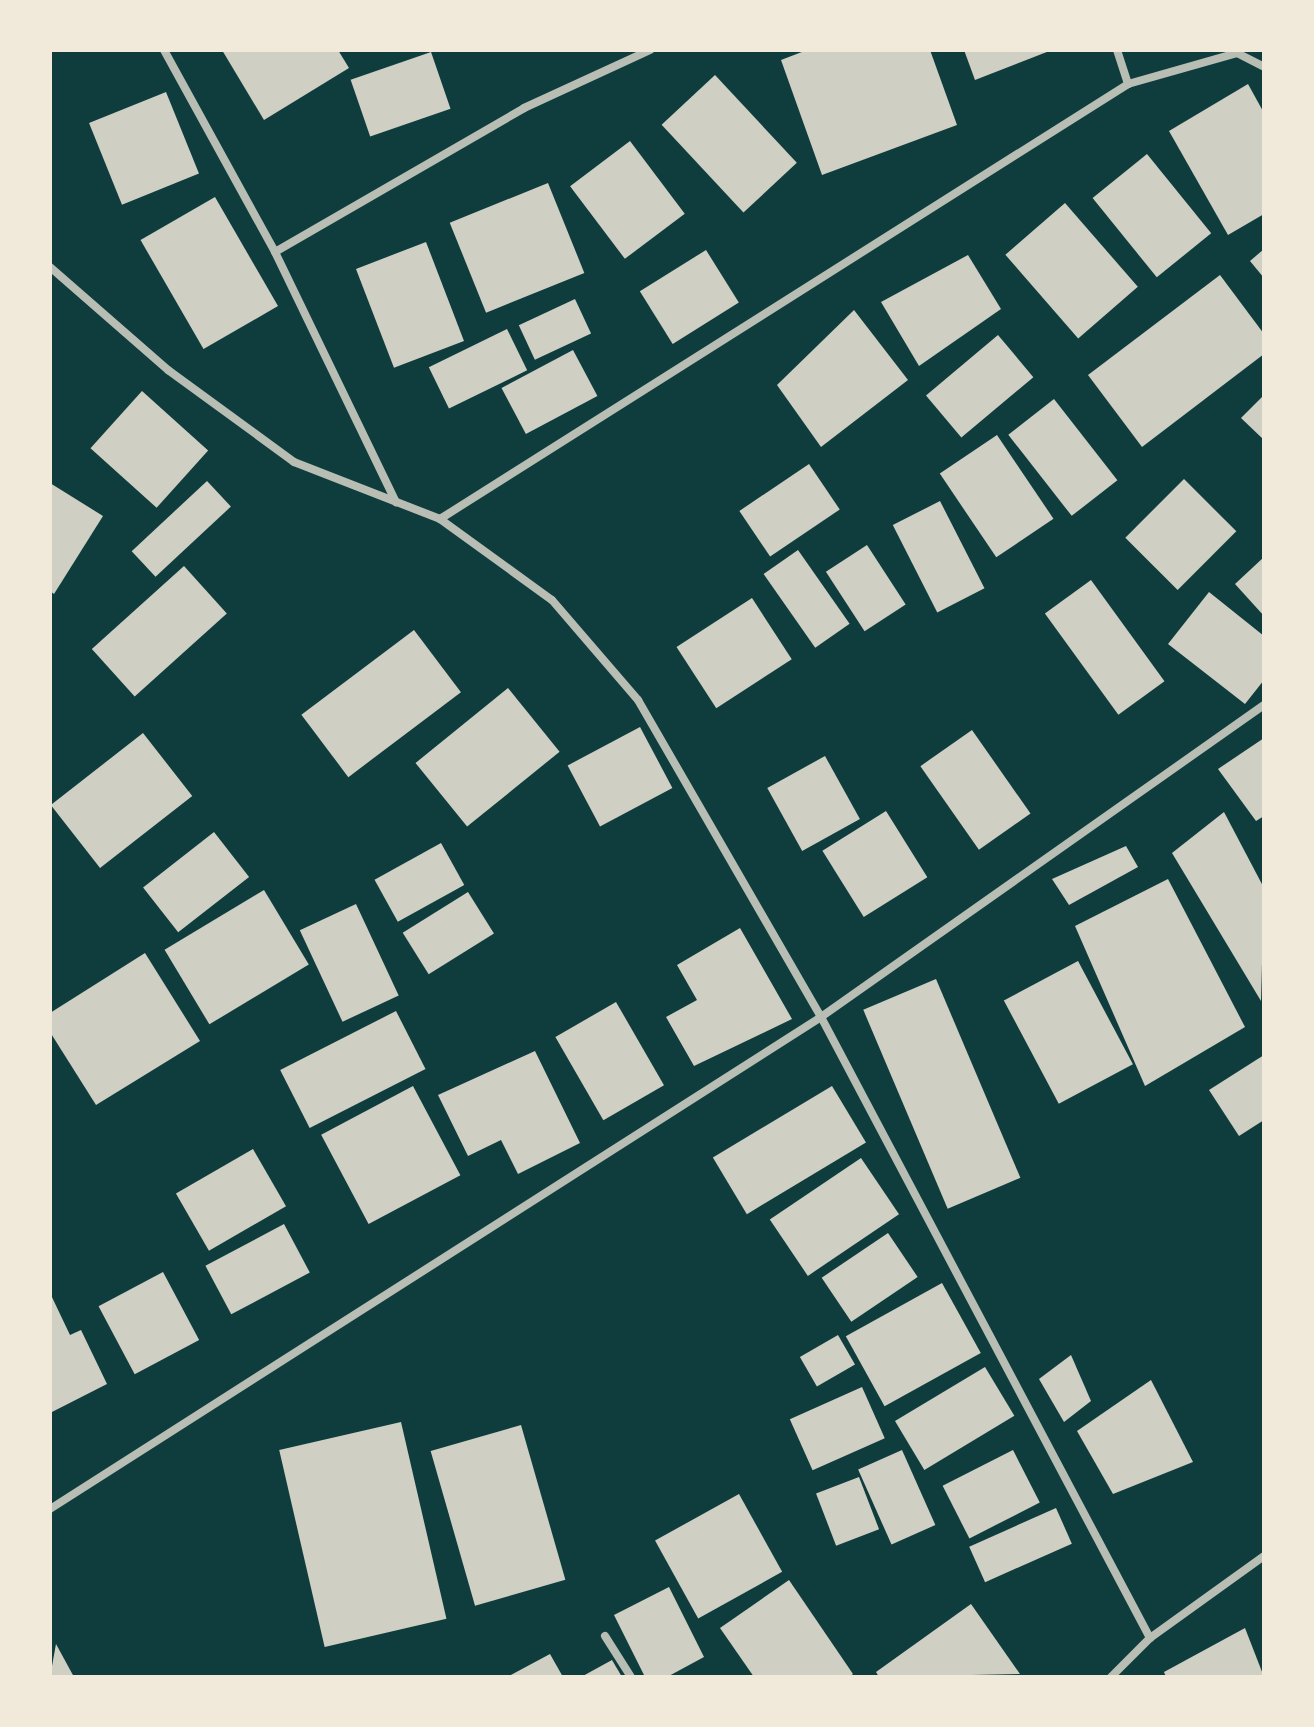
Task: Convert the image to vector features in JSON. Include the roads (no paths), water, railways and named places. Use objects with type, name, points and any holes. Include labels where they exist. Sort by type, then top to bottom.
[{"type":"street","points":[[164,50],[275,252],[396,502]]},
{"type":"street","points":[[275,252],[524,108],[650,50]]},
{"type":"street","points":[[1117,50],[1128,84]]},
{"type":"street","points":[[440,519],[1128,84],[1237,53],[1264,67]]},
{"type":"street","points":[[50,267],[168,370],[294,462],[440,519],[552,600],[638,700],[821,1017],[1150,1638]]},
{"type":"street","points":[[50,1509],[821,1017],[1264,705]]},
{"type":"street","points":[[1111,1677],[1150,1638],[1264,1556]]},
{"type":"street","points":[[605,1636],[631,1677]]}]
